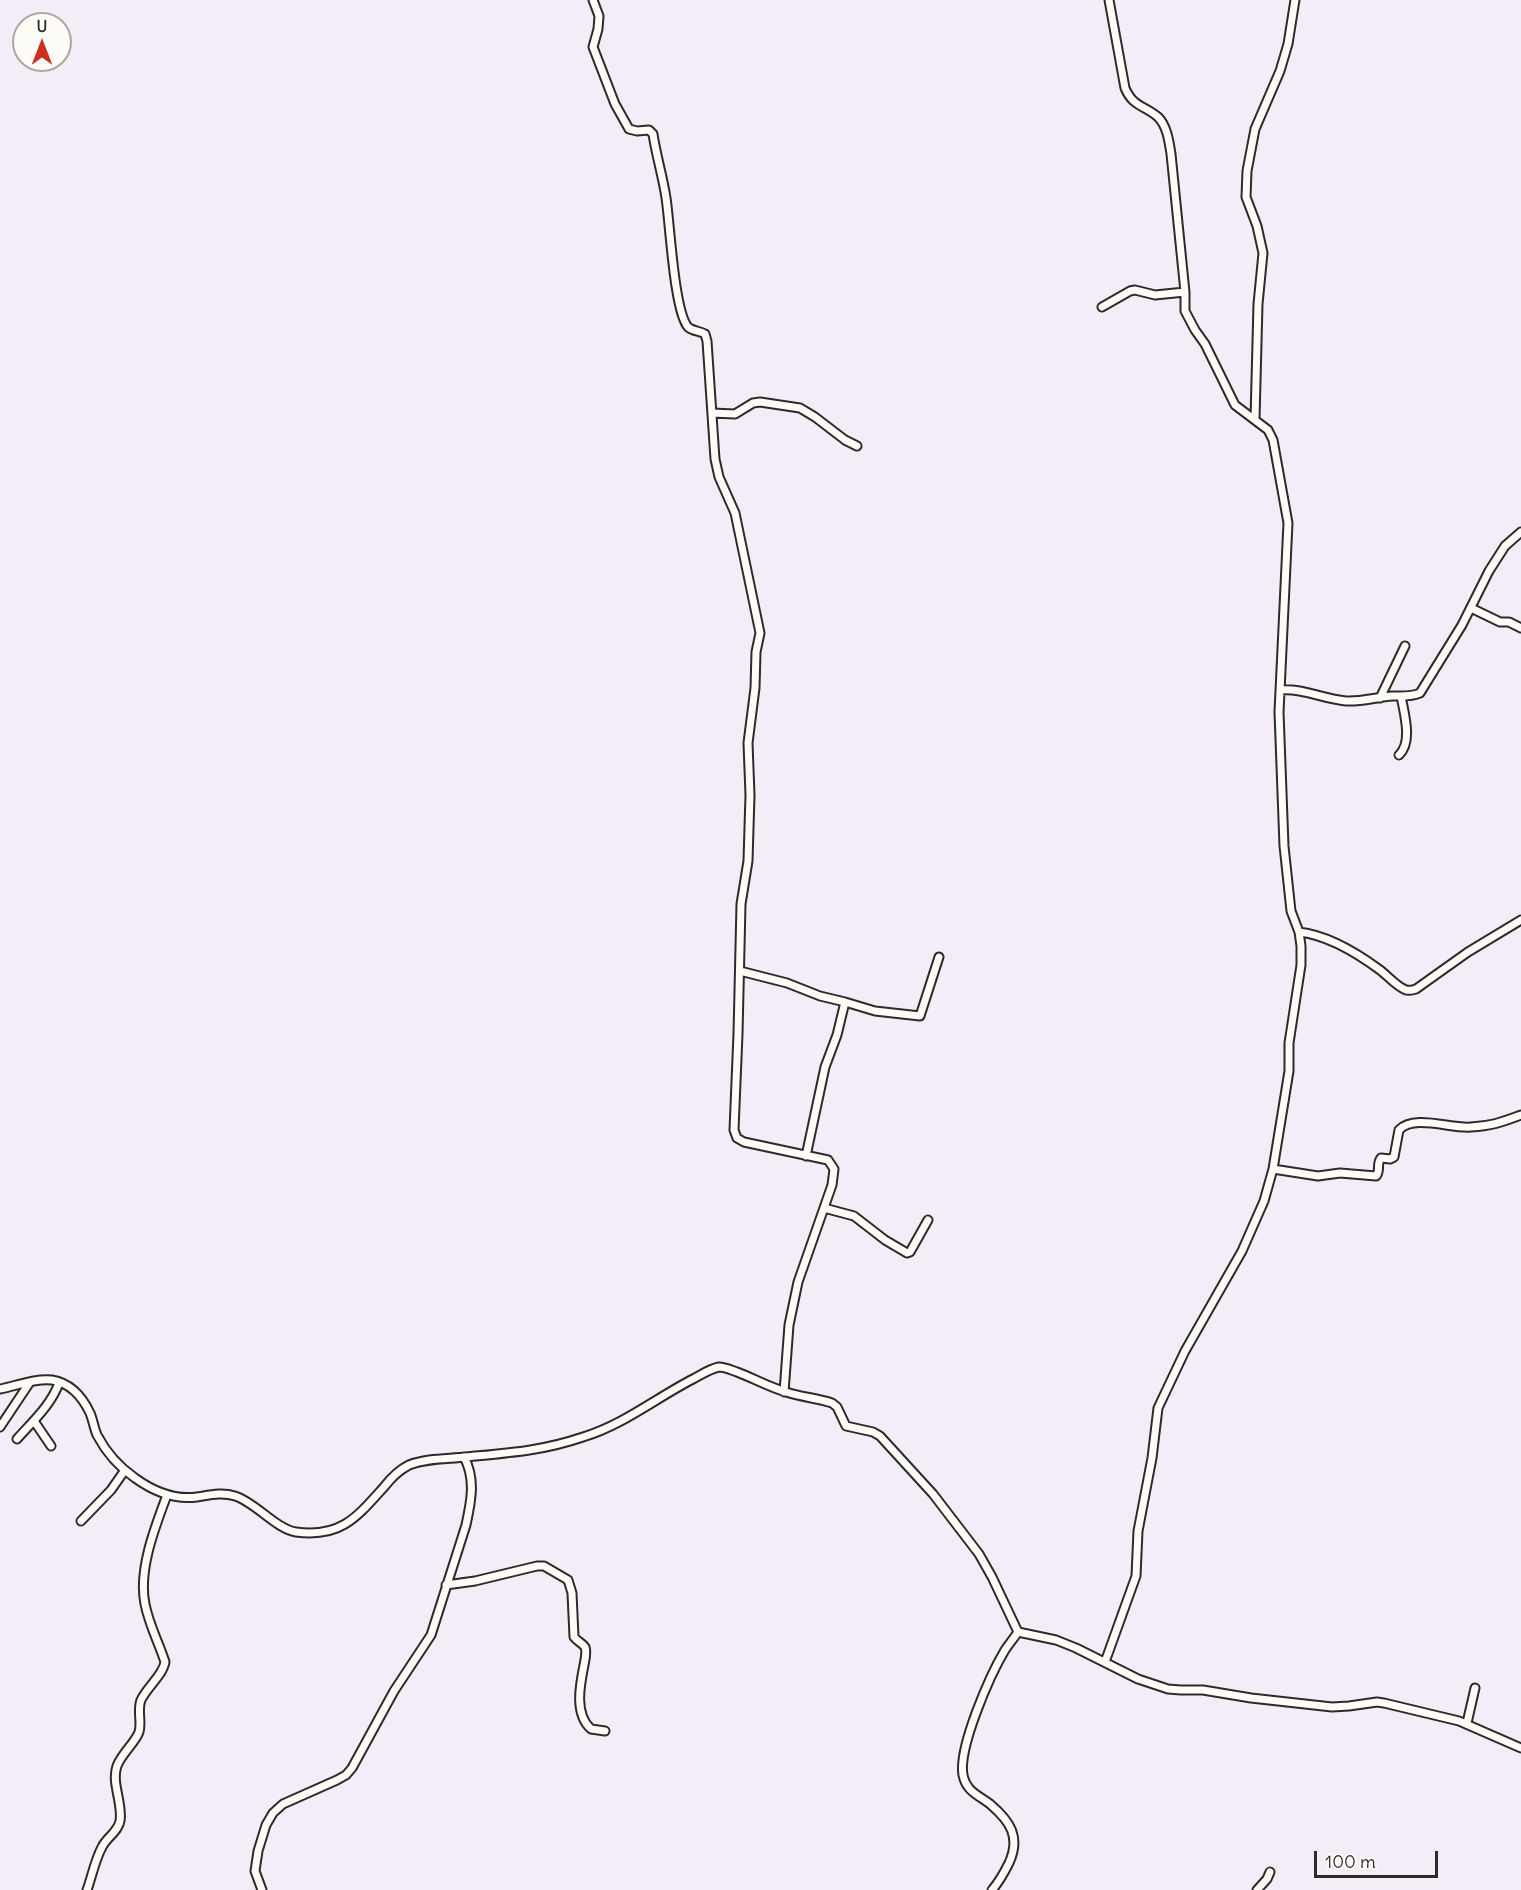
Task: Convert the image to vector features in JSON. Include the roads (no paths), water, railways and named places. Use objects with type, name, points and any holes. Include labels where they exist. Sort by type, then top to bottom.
[{"type":"street","points":[[593,0],[599,16],[593,47],[615,104],[629,129],[649,130],[653,134],[666,198],[682,313],[687,326],[705,334],[707,341],[715,459],[719,477],[735,513],[760,633],[756,652],[755,688],[748,743],[750,795],[748,861],[741,904],[734,1124],[736,1138],[744,1142],[828,1160],[834,1169],[825,1208],[798,1282],[788,1332],[784,1392]]},
{"type":"street","points":[[1105,1662],[1136,1576],[1138,1531],[1161,1400],[1185,1351],[1246,1243],[1264,1201],[1273,1169],[1288,1071],[1290,1031],[1301,965],[1299,932],[1291,911],[1284,846],[1279,741],[1288,523],[1273,440],[1268,430],[1235,405],[1205,344],[1185,311],[1185,292],[1167,132],[1158,118],[1130,99],[1125,88],[1109,0]]},
{"type":"street","points":[[1255,419],[1258,304],[1263,252],[1257,226],[1246,197],[1246,171],[1255,129],[1280,71],[1288,44],[1295,0]]},
{"type":"street","points":[[1102,307],[1135,290],[1155,295],[1185,292]]},
{"type":"street","points":[[712,413],[735,414],[753,403],[760,402],[800,408],[857,446]]},
{"type":"street","points":[[1281,690],[1301,691],[1347,701],[1420,693],[1452,642],[1498,556],[1521,532]]},
{"type":"street","points":[[1471,608],[1500,622],[1509,622],[1521,628]]},
{"type":"street","points":[[1380,698],[1405,646]]},
{"type":"street","points":[[1399,755],[1404,751],[1406,742],[1406,723],[1401,696]]},
{"type":"street","points":[[1299,932],[1316,936],[1360,956],[1400,986],[1411,990],[1416,989],[1487,940],[1521,920]]},
{"type":"street","points":[[740,971],[787,983],[820,996],[875,1011],[920,1016],[939,957]]},
{"type":"street","points":[[806,1156],[825,1067],[837,1035],[845,1002]]},
{"type":"street","points":[[1273,1169],[1312,1176],[1340,1173],[1376,1176],[1381,1158],[1394,1157],[1399,1130],[1407,1124],[1473,1128],[1495,1125],[1521,1115]]},
{"type":"street","points":[[825,1208],[854,1216],[885,1240],[907,1253],[910,1252],[928,1220]]},
{"type":"street","points":[[0,1389],[46,1380],[67,1385],[78,1394],[90,1413],[95,1431],[104,1447],[125,1470],[141,1482],[167,1495],[182,1498],[221,1494],[237,1496],[287,1529],[319,1533],[340,1528],[356,1518],[403,1468],[418,1462],[546,1448],[586,1437],[633,1415],[677,1388],[718,1367],[734,1371],[784,1392],[832,1403],[837,1407],[846,1426],[880,1436],[918,1475],[964,1534],[985,1564],[1018,1632]]},
{"type":"street","points":[[0,1427],[30,1382]]},
{"type":"street","points":[[17,1439],[54,1396],[59,1383]]},
{"type":"street","points":[[34,1420],[51,1446]]},
{"type":"street","points":[[262,1890],[255,1871],[266,1825],[273,1813],[283,1804],[346,1775],[394,1691],[431,1635],[466,1525],[471,1478],[464,1457]]},
{"type":"street","points":[[81,1521],[111,1490],[125,1470]]},
{"type":"street","points":[[87,1890],[105,1840],[117,1829],[120,1822],[115,1776],[117,1765],[139,1733],[140,1702],[164,1668],[165,1662],[145,1607],[143,1584],[153,1534],[167,1495]]},
{"type":"street","points":[[446,1585],[476,1581],[537,1566],[544,1566],[568,1580],[572,1593],[574,1637],[584,1645],[586,1652],[580,1688],[580,1707],[591,1729],[605,1731]]},
{"type":"street","points":[[1018,1632],[1056,1640],[1138,1679],[1174,1690],[1203,1690],[1332,1707],[1377,1702],[1467,1723],[1521,1747]]},
{"type":"street","points":[[992,1890],[1000,1881],[1012,1857],[1015,1845],[1013,1833],[992,1806],[970,1792],[963,1776],[962,1764],[969,1734],[994,1670],[1005,1649],[1018,1632]]},
{"type":"street","points":[[1467,1723],[1475,1688]]},
{"type":"street","points":[[1257,1890],[1270,1872]]}]
